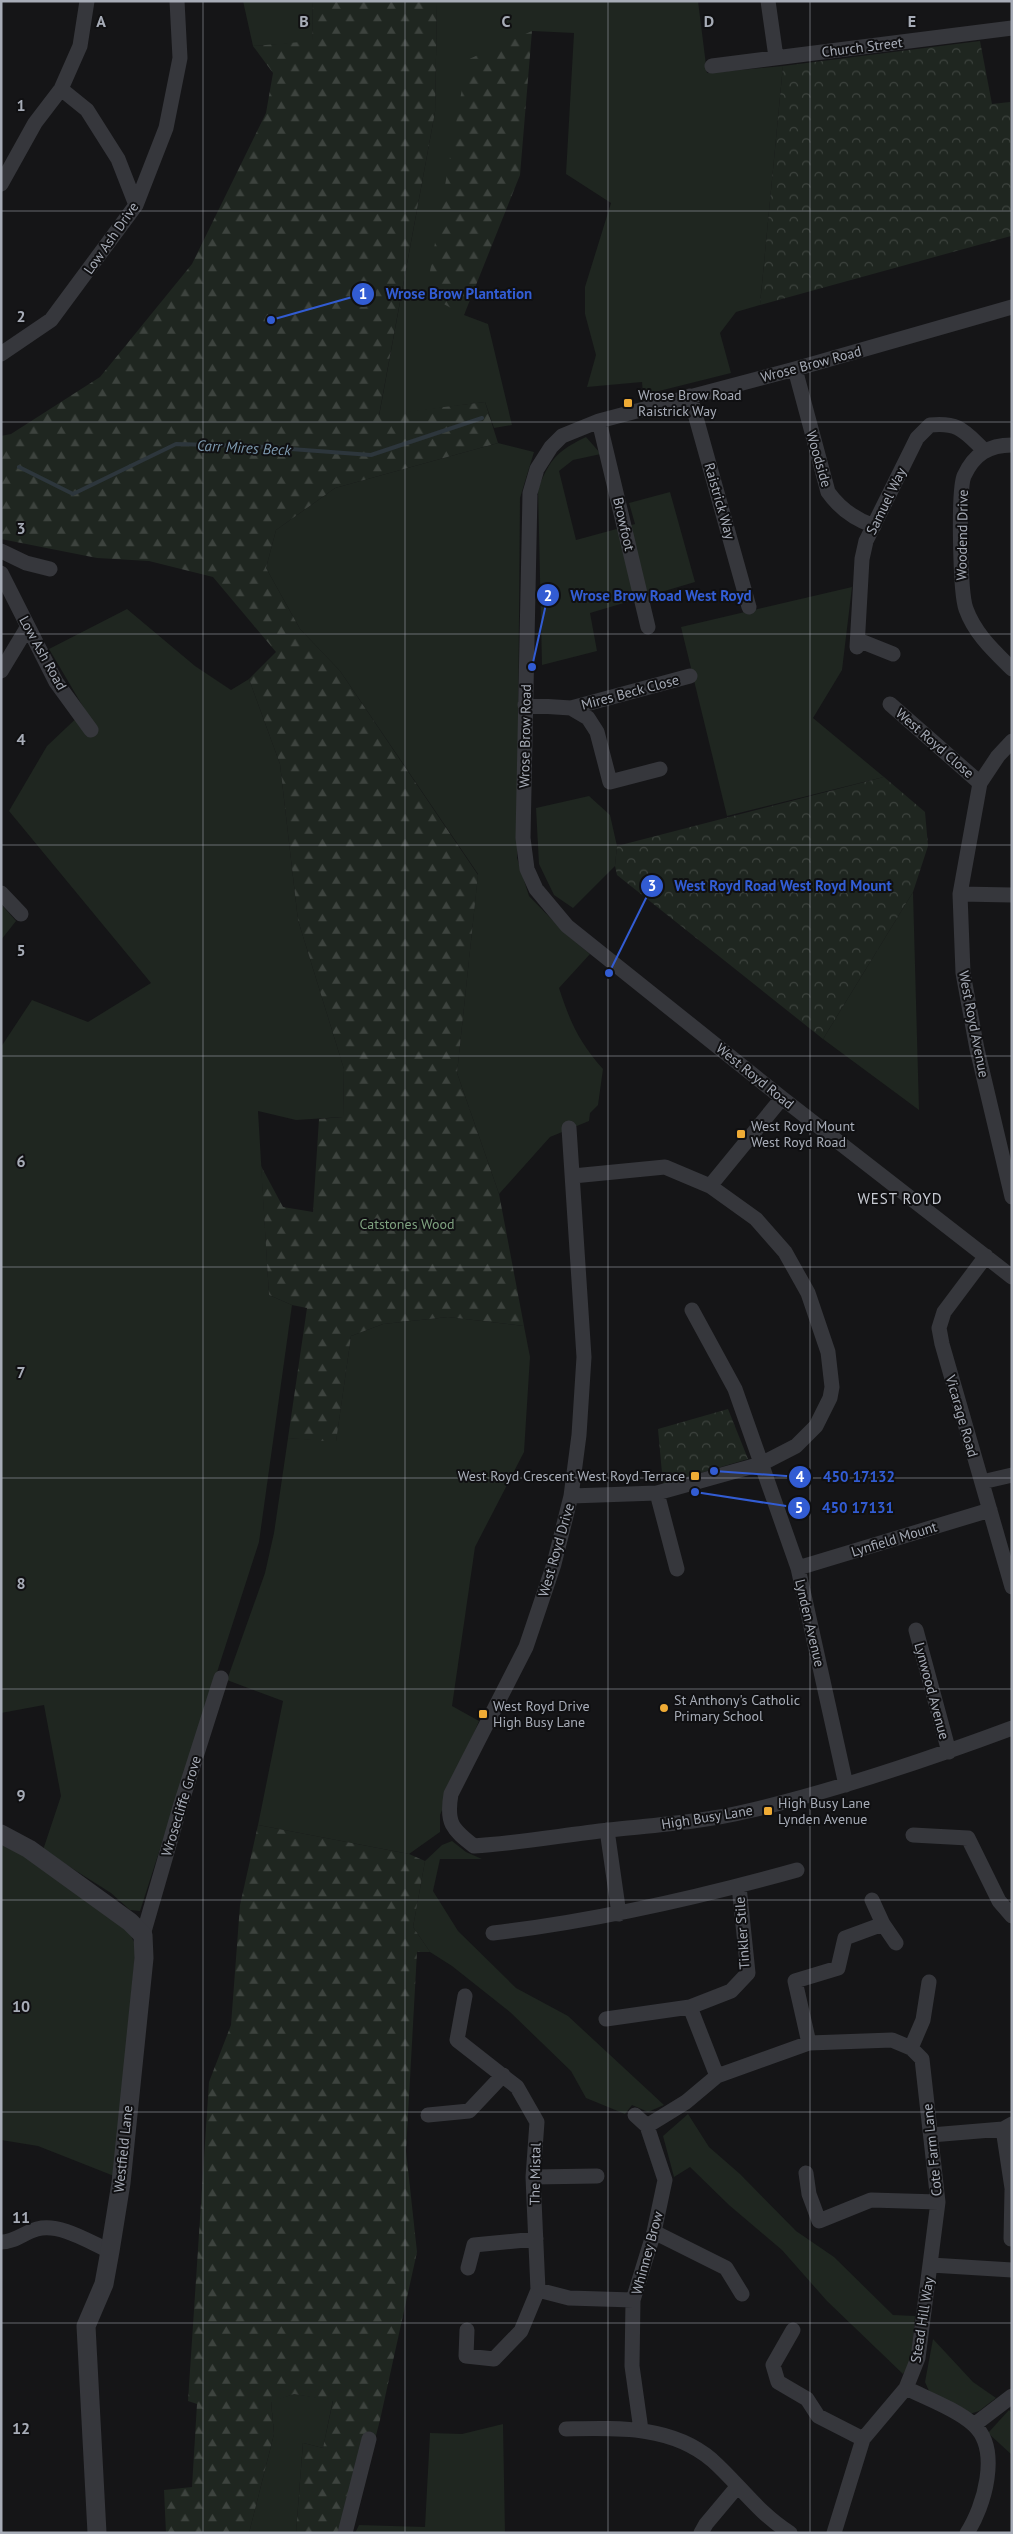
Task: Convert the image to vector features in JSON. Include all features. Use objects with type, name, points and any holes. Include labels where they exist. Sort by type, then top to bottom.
[{"type":"street","points":[[1,184],[35,123],[61,89],[80,46],[87,1]]},
{"type":"street","name":"Low Ash Drive","points":[[1,354],[51,320],[136,205],[166,128],[180,58],[177,1]]},
{"type":"street","points":[[768,1],[776,58]]},
{"type":"street","name":"Church Street","points":[[712,66],[1012,28]]},
{"type":"street","points":[[61,89],[87,110],[118,159],[136,205]]},
{"type":"street","name":"Wrose Brow Road","points":[[550,908],[536,889],[526,868],[523,838],[530,493],[537,468],[551,447],[562,436],[599,421],[795,370],[1012,307]]},
{"type":"street","name":"Woodside","points":[[795,370],[828,492],[838,505],[856,520],[874,526]]},
{"type":"street","name":"Raistrick Way","points":[[690,396],[749,607]]},
{"type":"street","name":"Browfoot","points":[[599,421],[648,627]]},
{"type":"street","name":"Samuel Way","points":[[893,654],[858,644],[862,559],[866,541],[917,438],[930,424],[948,423],[962,429],[984,450]]},
{"type":"street","points":[[984,450],[995,446],[1012,445]]},
{"type":"street","name":"Woodend Drive","points":[[984,450],[964,476],[963,482],[960,580],[962,596],[976,631],[1012,669]]},
{"type":"street","points":[[1,551],[26,563],[50,569]]},
{"type":"street","name":"Low Ash Road","points":[[1,573],[27,628],[56,682],[91,730]]},
{"type":"street","points":[[1,671],[27,628]]},
{"type":"street","name":"Mires Beck Close","points":[[525,705],[571,708],[690,676]]},
{"type":"street","name":"West Royd Close","points":[[890,704],[980,783]]},
{"type":"street","name":"Mires Beck Close","points":[[571,708],[588,718],[597,732],[610,782],[660,769]]},
{"type":"street","name":"West Royd Avenue","points":[[1012,741],[998,756],[980,783],[960,894],[963,973],[977,1049],[1012,1197]]},
{"type":"street","points":[[1,893],[21,914]]},
{"type":"street","points":[[960,894],[1012,895]]},
{"type":"street","name":"West Royd Road","points":[[550,908],[567,926],[782,1098],[1012,1277]]},
{"type":"street","points":[[710,1186],[782,1098]]},
{"type":"street","name":"West Royd Drive","points":[[455,1831],[448,1813],[451,1794],[526,1647],[554,1564],[571,1496],[579,1435],[584,1357],[569,1128]]},
{"type":"street","points":[[571,1496],[657,1493],[761,1464],[796,1446],[816,1426],[830,1398],[832,1386],[828,1352],[808,1293],[785,1252],[756,1219],[710,1186],[665,1167],[573,1176]]},
{"type":"street","name":"Vicarage Road","points":[[986,1256],[944,1312],[939,1328],[1012,1587]]},
{"type":"street","name":"Lynden Avenue","points":[[692,1310],[735,1389],[798,1568],[846,1785]]},
{"type":"street","points":[[982,1482],[1012,1475]]},
{"type":"street","points":[[657,1493],[677,1568]]},
{"type":"street","name":"Lynfield Mount","points":[[798,1568],[990,1510]]},
{"type":"street","name":"Lynwood Avenue","points":[[916,1630],[949,1752]]},
{"type":"street","name":"Wrosecliffe Grove","points":[[142,1935],[221,1678]]},
{"type":"street","name":"High Busy Lane","points":[[455,1831],[474,1846],[523,1842],[606,1830],[692,1821],[747,1812],[846,1785],[949,1752],[1012,1728]]},
{"type":"street","points":[[606,1830],[619,1914]]},
{"type":"street","points":[[1,1834],[29,1849],[130,1922],[142,1935]]},
{"type":"street","points":[[913,1835],[968,1838],[999,1901],[1012,1916]]},
{"type":"street","name":"Tinkler Stile","points":[[493,1933],[560,1925],[619,1914],[739,1886],[797,1870]]},
{"type":"street","name":"Tinkler Stile","points":[[606,2019],[690,2008],[731,1991],[748,1973],[739,1886]]},
{"type":"street","points":[[872,1900],[883,1924],[896,1943]]},
{"type":"street","points":[[809,2044],[795,1981],[838,1968],[845,1938],[883,1924]]},
{"type":"street","name":"Westfield Lane","points":[[97,2533],[86,2326],[104,2284],[120,2183],[144,1958],[142,1935]]},
{"type":"street","points":[[647,2126],[686,2102],[717,2076],[809,2044],[892,2040],[911,2048],[923,2020],[929,1982]]},
{"type":"street","name":"The Mistal","points":[[465,1996],[458,2040],[517,2086],[536,2122],[533,2177],[538,2290]]},
{"type":"street","points":[[690,2008],[717,2076]]},
{"type":"street","name":"Cote Farm Lane","points":[[911,2048],[922,2059],[938,2202],[931,2265]]},
{"type":"street","points":[[428,2116],[469,2111],[502,2075]]},
{"type":"street","name":"Whinney Brow","points":[[635,2115],[647,2126],[665,2180],[654,2232],[633,2300],[632,2366],[641,2430]]},
{"type":"street","points":[[931,2136],[1008,2127],[1012,2189],[1011,2239]]},
{"type":"street","points":[[806,2173],[809,2194],[819,2221],[871,2200],[938,2202]]},
{"type":"street","points":[[533,2177],[597,2176]]},
{"type":"street","points":[[1,2242],[8,2242],[36,2229],[52,2227],[110,2251]]},
{"type":"street","points":[[654,2232],[726,2268],[742,2294]]},
{"type":"street","points":[[468,2268],[474,2244],[536,2239]]},
{"type":"street","points":[[931,2265],[1012,2270]]},
{"type":"street","name":"Stead Hill Way","points":[[834,2533],[863,2439],[906,2388],[918,2358],[931,2265]]},
{"type":"street","points":[[467,2330],[466,2356],[494,2359],[521,2331],[538,2290],[569,2298],[633,2300]]},
{"type":"street","points":[[793,2330],[773,2365],[778,2382],[808,2399],[818,2416],[863,2439]]},
{"type":"street","points":[[906,2388],[974,2425],[984,2441],[988,2471],[979,2514],[967,2533]]},
{"type":"street","points":[[974,2425],[1012,2396]]},
{"type":"street","points":[[566,2429],[641,2430],[679,2440],[711,2460],[769,2519],[790,2533]]},
{"type":"street","points":[[345,2533],[369,2439]]},
{"type":"street","points":[[701,2533],[706,2524],[737,2487]]},
{"type":"green space","points":[[243,1],[313,1],[312,42],[253,46]]},
{"type":"green space","name":"Catstones Wood","points":[[313,1],[437,1],[435,112],[379,415],[485,402],[498,443],[335,488],[276,530],[266,568],[300,629],[340,671],[478,875],[457,1073],[499,1194],[524,1326],[448,1317],[383,1324],[351,1336],[336,1442],[288,1438],[307,1308],[292,1305],[269,1295],[261,1166],[283,1207],[313,1212],[319,1119],[343,1117],[344,1069],[298,920],[280,764],[249,679],[276,652],[213,577],[149,561],[97,558],[1,539],[1,436],[11,434],[100,377],[192,264],[266,113],[273,73],[253,46],[312,41]]},
{"type":"green space","points":[[437,1],[698,1],[707,73],[783,66],[760,305],[736,312],[720,333],[731,373],[643,395],[642,382],[587,387],[596,355],[585,314],[585,287],[611,203],[566,174],[574,33],[532,31],[464,315],[488,324],[512,425],[494,428],[485,402],[379,416],[435,112]]},
{"type":"green space","points":[[532,31],[520,175],[464,315],[440,302],[429,277],[467,60]]},
{"type":"green space","points":[[980,41],[992,104],[1010,102],[1012,240],[1011,236],[760,305],[783,66]]},
{"type":"green space","points":[[586,437],[601,454],[573,460],[559,471],[576,540],[635,524],[629,503],[670,492],[695,582],[590,613],[597,651],[542,665],[538,489],[546,470],[556,457],[568,447]]},
{"type":"green space","points":[[498,443],[534,452],[520,498],[517,858],[529,896],[567,935],[590,954],[559,988],[576,1031],[603,1069],[598,1105],[590,1113],[589,1121],[550,1137],[499,1194],[457,1073],[478,874],[340,671],[300,629],[266,568],[276,530],[335,488]]},
{"type":"green space","points":[[852,587],[842,670],[813,718],[884,777],[727,816],[681,627]]},
{"type":"green space","points":[[127,609],[195,666],[231,690],[249,679],[280,764],[298,920],[344,1069],[343,1117],[296,1120],[258,1111],[269,1295],[292,1305],[259,1542],[140,1911],[130,1910],[111,1893],[43,1850],[61,1796],[44,1705],[1,1713],[1,1047],[32,1000],[88,1022],[151,983],[9,811],[47,746],[85,710],[49,649]]},
{"type":"green space","points":[[884,777],[925,812],[928,846],[913,892],[823,1039],[617,875],[615,866],[617,846]]},
{"type":"green space","points":[[589,796],[610,815],[617,846],[615,866],[573,908],[554,895],[539,864],[536,808]]},
{"type":"green space","points":[[913,892],[919,1110],[823,1039]]},
{"type":"green space","points":[[1,904],[16,921],[1,940]]},
{"type":"green space","points":[[448,1317],[524,1326],[530,1357],[524,1452],[475,1547],[452,1706],[479,1721],[440,1815],[440,1832],[409,1854],[258,1825],[283,1701],[227,1680],[265,1573],[274,1533],[288,1438],[336,1441],[351,1336],[383,1324]]},
{"type":"green space","points":[[728,1409],[748,1459],[663,1484],[658,1429]]},
{"type":"green space","points":[[258,1825],[409,1854],[425,1861],[413,1927],[430,1952],[417,1952],[406,2151],[417,2252],[380,2420],[356,2512],[339,2533],[296,2533],[303,2443],[323,2448],[333,2401],[294,2394],[271,2402],[274,2434],[249,2533],[166,2533],[164,2490],[192,2487],[197,2404],[188,2401],[209,2082],[231,2025],[240,1905]]},
{"type":"green space","points":[[452,1841],[466,1852],[482,1859],[440,1859],[433,1891],[458,1931],[516,1988],[568,2016],[664,2105],[648,2112],[632,2105],[625,2114],[586,2098],[571,2071],[510,2012],[452,1966],[430,1952],[413,1927],[425,1861],[442,1845]]},
{"type":"green space","points":[[1,1843],[26,1855],[128,1930],[136,1946],[114,2176],[38,2146],[1,2140]]},
{"type":"green space","points":[[688,2114],[709,2147],[740,2174],[796,2231],[834,2257],[893,2315],[915,2316],[911,2363],[903,2374],[827,2301],[782,2250],[729,2205],[690,2167],[674,2177],[663,2136]]},
{"type":"green space","points":[[933,2339],[973,2382],[996,2398],[979,2411],[967,2415],[929,2391],[925,2382]]},
{"type":"green space","points":[[294,2394],[333,2400],[323,2448],[303,2443],[296,2533],[249,2533],[274,2434],[271,2401]]},
{"type":"green space","points":[[1009,2410],[1012,2413],[1012,2455],[988,2433]]},
{"type":"green space","points":[[503,2424],[505,2533],[355,2533],[359,2525],[425,2527],[430,2433],[462,2434]]},
{"type":"waterway","name":"Carr Mires Beck","points":[[19,467],[73,494],[176,444],[252,446],[371,455],[482,418]]},
{"type":"place","name":"Wrose Brow Plantation","points":[[271,320]]},
{"type":"place","name":"Wrose Brow Road Raistrick Way","points":[[628,403]]},
{"type":"place","name":"Wrose Brow Road West Royd","points":[[532,667]]},
{"type":"place","name":"West Royd Road West Royd Mount","points":[[609,973]]},
{"type":"place","name":"West Royd Mount West Royd Road","points":[[741,1134]]},
{"type":"place","name":"450 17132","points":[[714,1471]]},
{"type":"place","name":"West Royd Crescent West Royd Terrace","points":[[695,1476]]},
{"type":"place","name":"450 17131","points":[[695,1492]]},
{"type":"place","name":"St Anthony's Catholic Primary School","points":[[664,1708]]},
{"type":"place","name":"West Royd Drive High Busy Lane","points":[[483,1714]]},
{"type":"place","name":"High Busy Lane Lynden Avenue","points":[[768,1811]]},
{"type":"district","name":"WEST ROYD","points":[[900,1199]]}]
